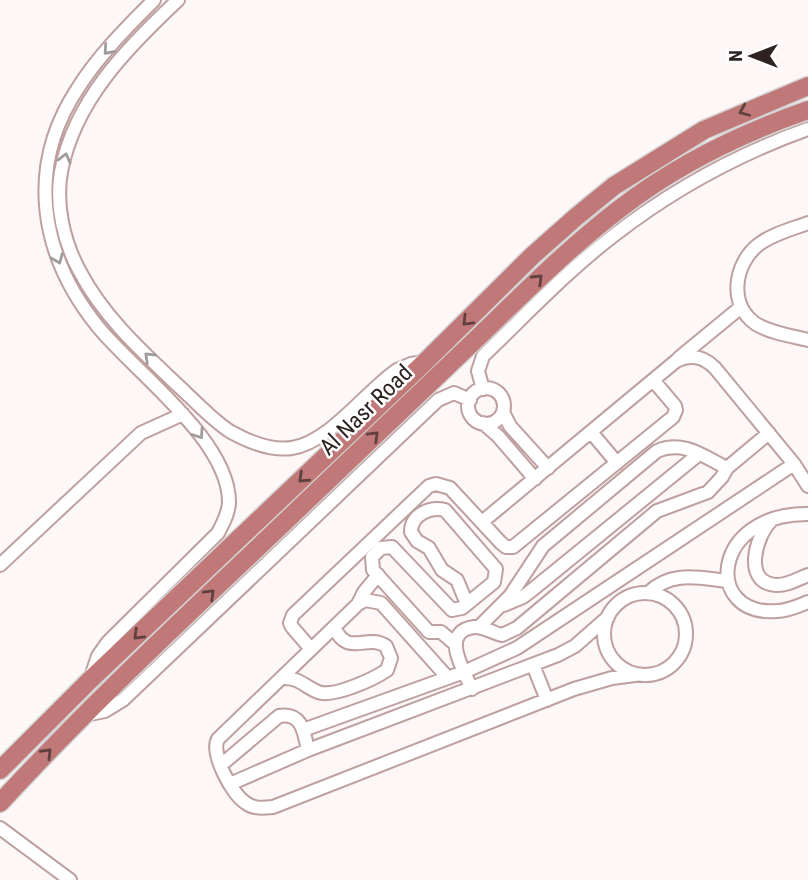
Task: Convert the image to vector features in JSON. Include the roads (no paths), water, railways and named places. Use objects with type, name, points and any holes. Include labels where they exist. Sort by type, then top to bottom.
[{"type":"highway","name":"Al Nasr Road","points":[[0,770],[89,681],[425,362],[532,256],[614,186],[704,130],[808,86]]},
{"type":"highway","name":"Al Nasr Road","points":[[0,803],[84,715],[417,394],[589,233],[633,199],[713,150],[808,110]]},
{"type":"street","points":[[89,681],[94,664],[108,642],[218,533],[229,503],[220,468],[203,438],[108,338],[72,289],[52,244],[45,194],[50,150],[65,110],[77,89],[104,54],[154,0]]},
{"type":"street","points":[[178,0],[114,68],[86,104],[74,125],[68,144],[61,175],[60,203],[71,251],[96,298],[118,327],[214,418],[241,437],[276,449],[293,448],[312,441],[397,370],[425,362]]},
{"type":"street","points":[[482,388],[478,371],[483,356],[575,268],[612,237],[693,182],[736,159],[808,129]]},
{"type":"street","points":[[808,223],[772,236],[749,253],[741,265],[737,293],[741,307],[757,324],[808,340]]},
{"type":"street","points":[[482,522],[741,307]]},
{"type":"street","points":[[676,361],[693,356],[709,361],[794,464],[808,486]]},
{"type":"street","points":[[312,649],[292,628],[290,623],[293,615],[429,486],[444,485],[450,488],[501,543],[506,547],[513,547],[675,414],[675,406],[653,380]]},
{"type":"street","points":[[168,399],[180,387]]},
{"type":"street","points":[[483,424],[495,422],[503,412],[500,394],[489,388],[482,388],[473,394],[470,400],[472,417],[498,436],[535,479]]},
{"type":"street","points":[[84,715],[105,710],[123,700],[438,400],[454,393],[470,400]]},
{"type":"street","points":[[503,412],[510,426],[548,468]]},
{"type":"street","points":[[0,565],[141,433],[183,414]]},
{"type":"street","points":[[591,432],[617,463]]},
{"type":"street","points":[[479,627],[494,634],[510,633],[657,511],[708,492],[727,468],[769,433]]},
{"type":"street","points":[[472,688],[456,655],[455,644],[466,630],[479,627],[502,606],[518,586],[542,546],[648,458],[667,447],[678,446],[727,468]]},
{"type":"street","points":[[502,606],[523,597],[699,454]]},
{"type":"street","points":[[303,730],[500,657],[534,638],[794,464]]},
{"type":"street","points":[[455,644],[441,632],[429,632],[371,566],[372,557],[381,548],[392,547],[452,610],[459,611],[494,582],[496,569],[449,513],[440,508],[415,517],[411,532],[416,541],[429,548],[442,570],[457,580],[467,604]]},
{"type":"street","points":[[808,514],[773,518],[755,526],[742,536],[727,564],[728,581],[733,592],[754,608],[780,611],[808,602]]},
{"type":"street","points":[[773,518],[758,538],[755,550],[758,574],[771,584],[779,585],[808,575]]},
{"type":"street","points":[[561,566],[574,580]]},
{"type":"street","points":[[428,584],[442,570]]},
{"type":"street","points":[[358,604],[364,592],[379,575]]},
{"type":"street","points":[[648,593],[662,582],[677,576],[728,581]]},
{"type":"street","points":[[230,783],[354,732],[533,665],[575,646],[608,617],[621,601],[634,594],[662,596],[679,610],[685,623],[685,644],[680,657],[670,668],[650,676],[635,675],[592,683],[273,807],[260,808],[247,804],[237,796],[230,783],[221,765],[214,748],[218,739],[365,600],[381,603],[448,678]]},
{"type":"street","points":[[608,617],[604,631],[608,653],[617,664],[635,675]]},
{"type":"street","points":[[282,678],[300,680],[314,690],[329,694],[387,670],[391,658],[386,646],[374,642],[354,645],[345,642],[334,627]]},
{"type":"street","points":[[533,665],[547,700]]},
{"type":"street","points":[[375,704],[383,722]]},
{"type":"street","points":[[221,765],[279,716],[287,714],[300,722],[308,750]]},
{"type":"street","points":[[347,714],[354,732]]},
{"type":"street","points":[[0,828],[70,880]]}]
